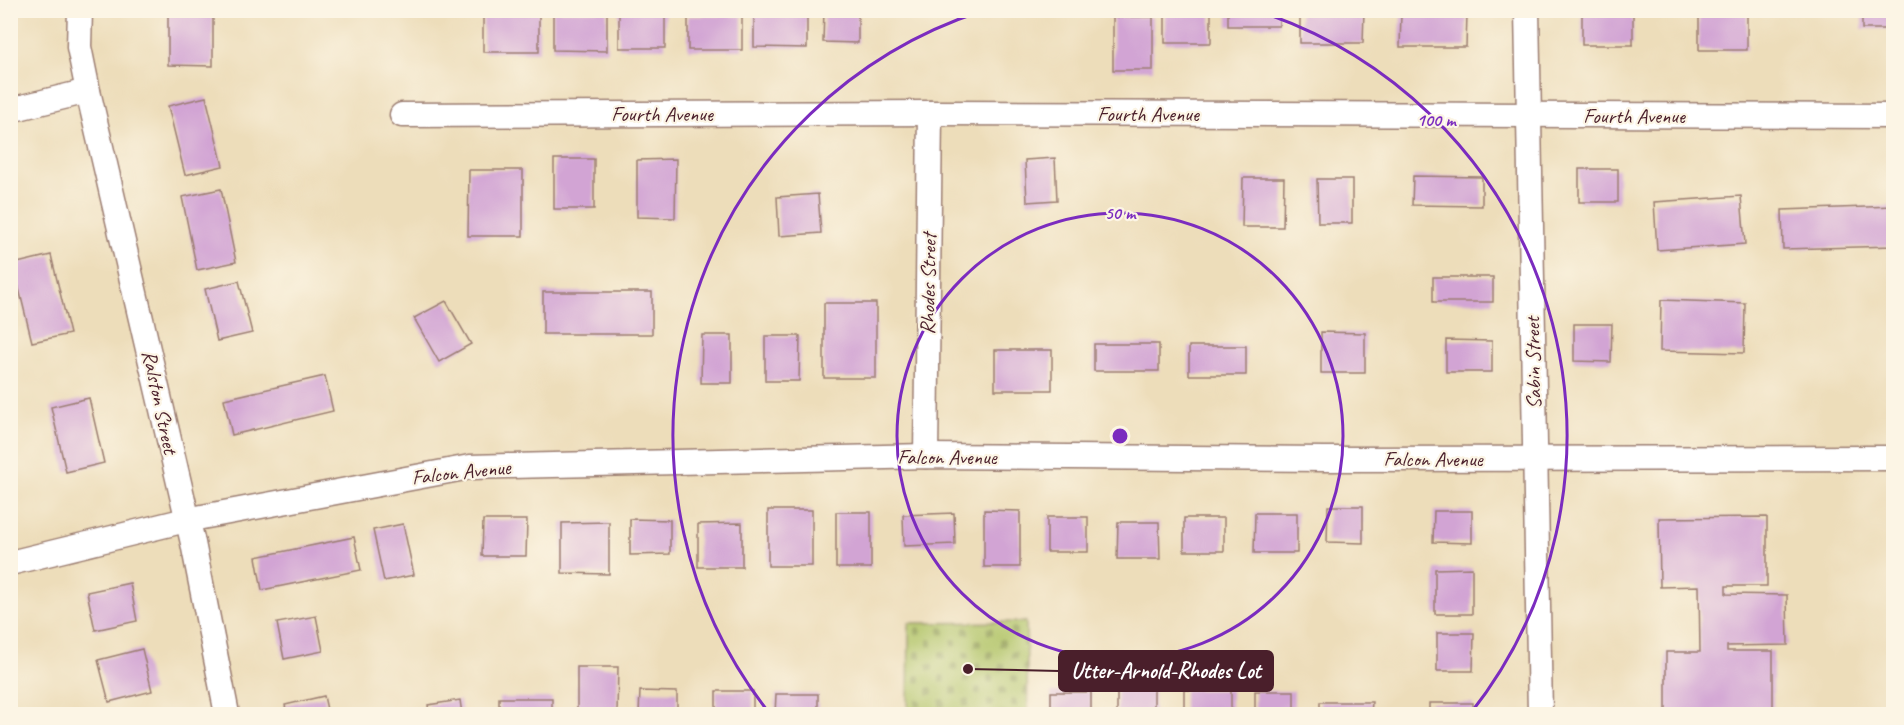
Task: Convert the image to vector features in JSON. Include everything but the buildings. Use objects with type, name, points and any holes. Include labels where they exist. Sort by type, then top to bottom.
[{"type":"street","name":"Ralston Street","points":[[80,10],[79,47],[88,92],[200,573],[227,714]]},
{"type":"street","name":"Sabin Street","points":[[1527,10],[1540,714]]},
{"type":"street","points":[[10,110],[88,92]]},
{"type":"street","name":"Fourth Avenue","points":[[402,115],[930,113],[1893,116]]},
{"type":"street","name":"Rhodes Street","points":[[926,456],[930,113]]},
{"type":"street","name":"Falcon Avenue","points":[[10,563],[186,519],[470,467],[926,456],[1893,458]]},
{"type":"green space","points":[[1026,622],[1028,714],[908,714],[909,623]]},
{"type":"place","name":"Utter-Arnold-Rhodes Lot","points":[[968,669]]}]
